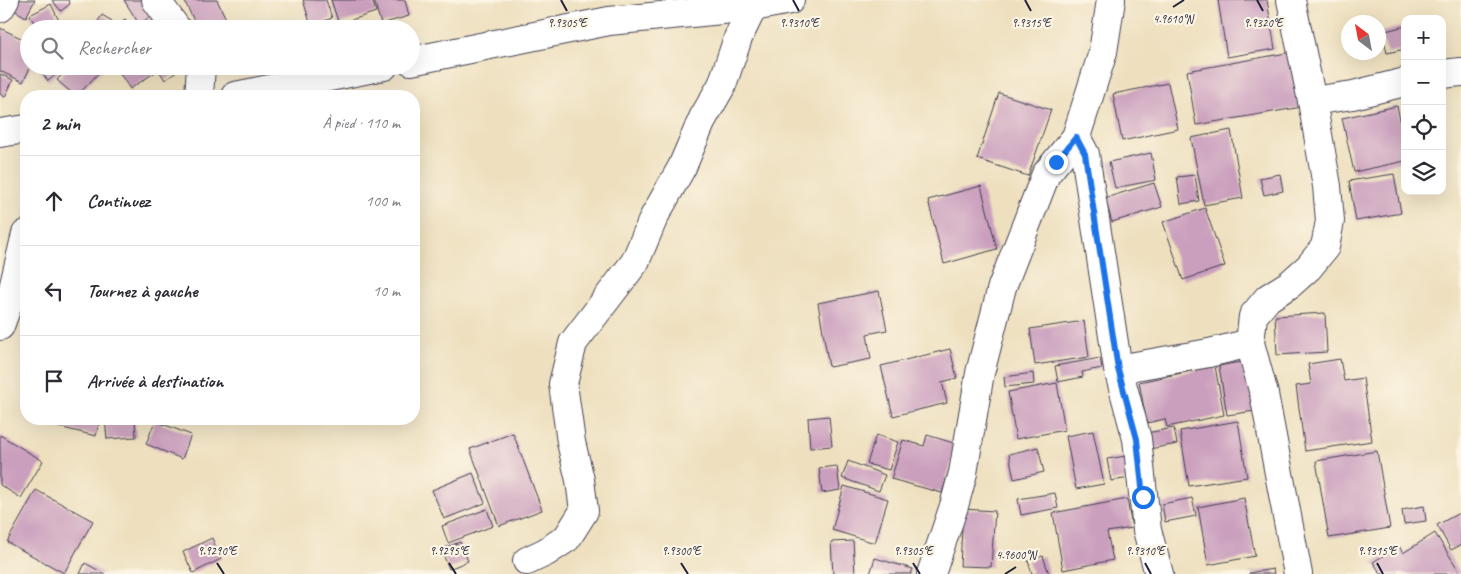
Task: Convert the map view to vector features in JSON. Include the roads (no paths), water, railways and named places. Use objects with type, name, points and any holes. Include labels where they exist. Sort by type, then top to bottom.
[{"type":"street","points":[[0,8],[5,0]]},
{"type":"street","points":[[156,0],[170,20]]},
{"type":"street","points":[[420,59],[608,21],[790,0]]},
{"type":"street","points":[[931,574],[963,473],[980,373],[1002,287],[1046,174],[1076,137],[1103,52],[1111,0]]},
{"type":"street","points":[[1291,0],[1312,101],[1327,186],[1330,221],[1325,247],[1309,267],[1290,284],[1268,298],[1253,316],[1250,343],[1264,394],[1298,574]]},
{"type":"street","points":[[527,561],[546,552],[567,538],[584,511],[580,480],[570,442],[562,384],[573,343],[635,262],[654,217],[682,167],[703,118],[722,85],[752,4]]},
{"type":"street","points":[[1446,74],[1461,72]]},
{"type":"street","points":[[199,90],[200,75]]},
{"type":"street","points":[[264,90],[339,75]]},
{"type":"street","points":[[1312,101],[1353,95],[1401,83]]},
{"type":"street","points":[[0,133],[20,130]]},
{"type":"street","points":[[1076,137],[1085,154],[1118,369],[1137,439],[1146,530],[1159,574]]},
{"type":"street","points":[[0,326],[12,293],[20,259]]},
{"type":"street","points":[[1118,369],[1209,353],[1250,343]]}]
